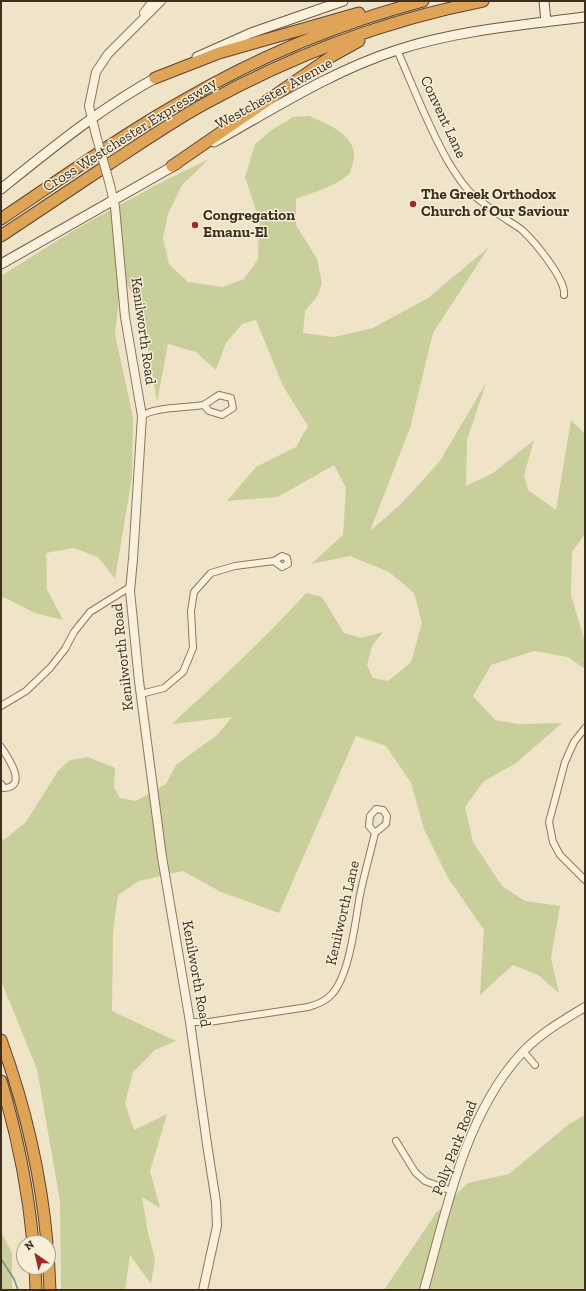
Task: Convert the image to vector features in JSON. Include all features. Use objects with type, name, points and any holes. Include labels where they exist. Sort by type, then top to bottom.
[{"type":"highway","points":[[155,78],[219,53],[251,43],[382,6],[414,1]]},
{"type":"highway","name":"Cross Westchester Expressway","points":[[1,219],[154,118],[219,80],[266,57],[319,35],[364,18],[422,1]]},
{"type":"highway","name":"Cross Westchester Expressway","points":[[1,236],[157,132],[226,92],[273,69],[322,48],[367,32],[417,17],[483,1]]},
{"type":"highway","points":[[172,166],[339,52],[362,39],[417,17]]},
{"type":"highway","points":[[1,1040],[22,1105],[34,1150],[44,1210],[46,1235]]},
{"type":"highway","points":[[1,1081],[13,1123],[22,1163],[32,1235]]},
{"type":"highway","points":[[35,1275],[36,1290]]},
{"type":"highway","points":[[49,1275],[50,1290]]},
{"type":"main road","points":[[1,189],[91,119],[155,78],[234,40],[343,1]]},
{"type":"main road","points":[[544,1],[546,22]]},
{"type":"main road","name":"Westchester Avenue","points":[[1,264],[322,82],[357,65],[398,50],[439,38],[585,17]]},
{"type":"street","name":"Kenilworth Road","points":[[129,33],[153,1]]},
{"type":"street","name":"Kenilworth Road","points":[[161,1],[108,54],[96,72],[89,106],[91,119],[114,200],[125,317],[142,416],[134,551],[130,587],[141,694],[162,858],[190,1022],[216,1202],[217,1227],[203,1290]]},
{"type":"street","name":"Convent Lane","points":[[398,50],[438,144],[466,189],[493,211],[522,230],[544,255],[556,272],[565,290],[564,295]]},
{"type":"street","points":[[142,416],[144,414],[154,412],[204,404]]},
{"type":"street","points":[[141,694],[164,688],[183,672],[192,648],[191,610],[194,592],[211,573],[236,566],[274,561]]},
{"type":"street","points":[[1,706],[26,691],[50,668],[65,649],[74,632],[90,612],[130,587]]},
{"type":"street","points":[[585,728],[574,742],[565,762],[549,822],[553,842],[560,855],[585,880]]},
{"type":"street","points":[[1,747],[16,774],[13,785],[9,788],[4,788],[1,784]]},
{"type":"street","name":"Kenilworth Lane","points":[[190,1022],[209,1022],[308,1007],[316,1005],[332,994],[341,977],[349,952],[360,894],[375,833]]},
{"type":"street","name":"Polly Park Road","points":[[424,1290],[452,1191],[468,1146],[487,1102],[508,1070],[523,1052],[547,1031],[585,1007]]},
{"type":"street","points":[[523,1052],[535,1065]]},
{"type":"street","points":[[396,1141],[414,1172],[425,1181],[452,1191]]},
{"type":"green space","points":[[309,116],[325,123],[341,133],[348,139],[354,154],[353,163],[349,174],[343,179],[331,186],[296,199],[296,225],[317,259],[322,283],[318,295],[305,311],[303,333],[334,337],[373,328],[428,298],[489,247],[433,333],[410,428],[370,531],[402,503],[440,461],[486,383],[467,440],[466,486],[493,473],[534,440],[524,475],[528,490],[556,510],[571,420],[585,434],[585,534],[572,552],[571,595],[585,642],[585,669],[568,657],[534,651],[491,665],[473,696],[495,720],[518,724],[562,723],[516,763],[483,782],[465,807],[473,842],[502,886],[525,901],[560,906],[551,958],[559,993],[538,975],[513,965],[480,995],[484,930],[448,878],[424,829],[411,783],[386,746],[356,736],[279,913],[221,892],[183,871],[139,881],[118,895],[113,933],[112,1011],[176,1041],[155,1050],[133,1072],[125,1103],[134,1130],[167,1114],[150,1171],[160,1208],[142,1197],[148,1233],[155,1259],[151,1284],[130,1255],[125,1290],[61,1290],[60,1201],[37,1069],[1,981],[1,838],[4,840],[26,822],[58,771],[70,760],[88,757],[115,768],[114,787],[120,798],[136,801],[166,784],[176,765],[217,735],[232,717],[172,724],[257,644],[306,593],[322,597],[344,633],[361,638],[383,632],[372,646],[367,665],[373,678],[388,681],[411,662],[422,623],[414,593],[389,572],[350,556],[311,564],[343,535],[346,488],[334,465],[278,497],[227,501],[256,467],[296,447],[308,426],[283,386],[256,320],[242,324],[226,343],[216,370],[196,352],[168,344],[157,402],[142,315],[122,273],[115,334],[133,417],[132,477],[115,579],[98,557],[74,548],[46,553],[47,589],[63,620],[35,613],[5,598],[1,598],[1,276],[74,230],[156,185],[209,159],[182,185],[168,214],[163,238],[169,264],[188,282],[223,287],[244,279],[258,259],[259,220],[245,177],[255,144],[273,129],[293,117]]},
{"type":"green space","points":[[585,1115],[585,1290],[384,1290],[436,1213],[468,1183],[509,1174],[569,1124]]},
{"type":"green space","points":[[1,1232],[12,1253],[12,1290],[1,1290]]},
{"type":"waterway","points":[[1,1259],[14,1279],[18,1290]]},
{"type":"place","name":"The Greek Orthodox Church of Our Saviour","points":[[413,204]]},
{"type":"place","name":"Congregation Emanu-El","points":[[195,225]]}]
